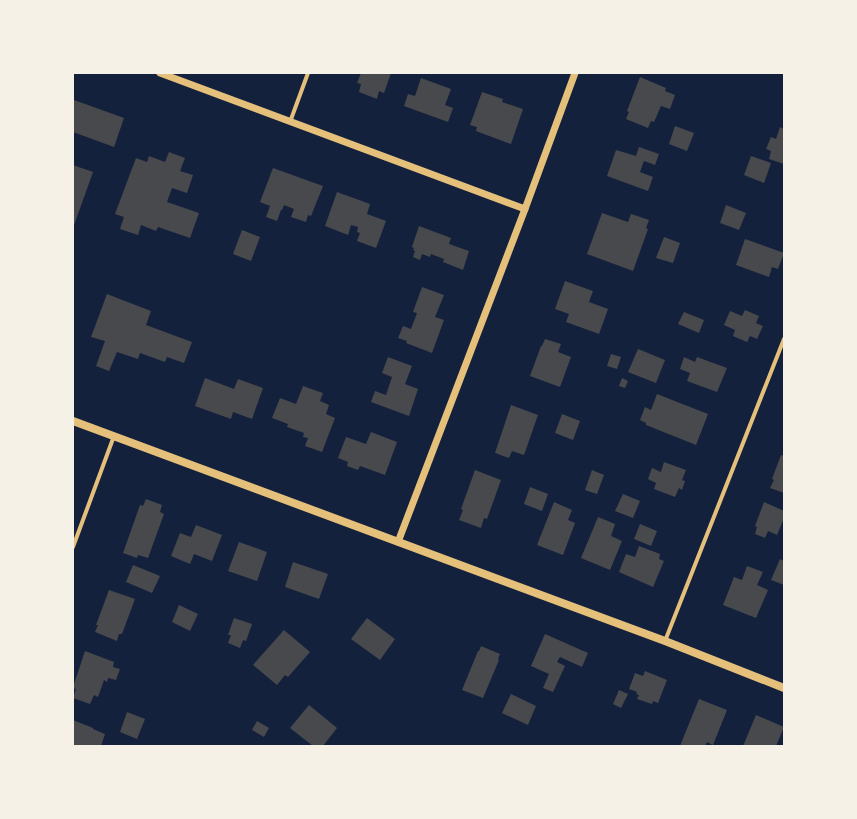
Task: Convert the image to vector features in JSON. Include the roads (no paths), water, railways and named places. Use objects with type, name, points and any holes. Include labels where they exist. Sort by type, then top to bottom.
[{"type":"main road","points":[[73,421],[665,641],[784,688]]},
{"type":"street","points":[[160,73],[525,209]]},
{"type":"street","points":[[290,122],[308,73]]},
{"type":"street","points":[[398,542],[525,209],[575,73]]},
{"type":"street","points":[[665,641],[784,339]]},
{"type":"street","points":[[73,547],[114,436]]}]
